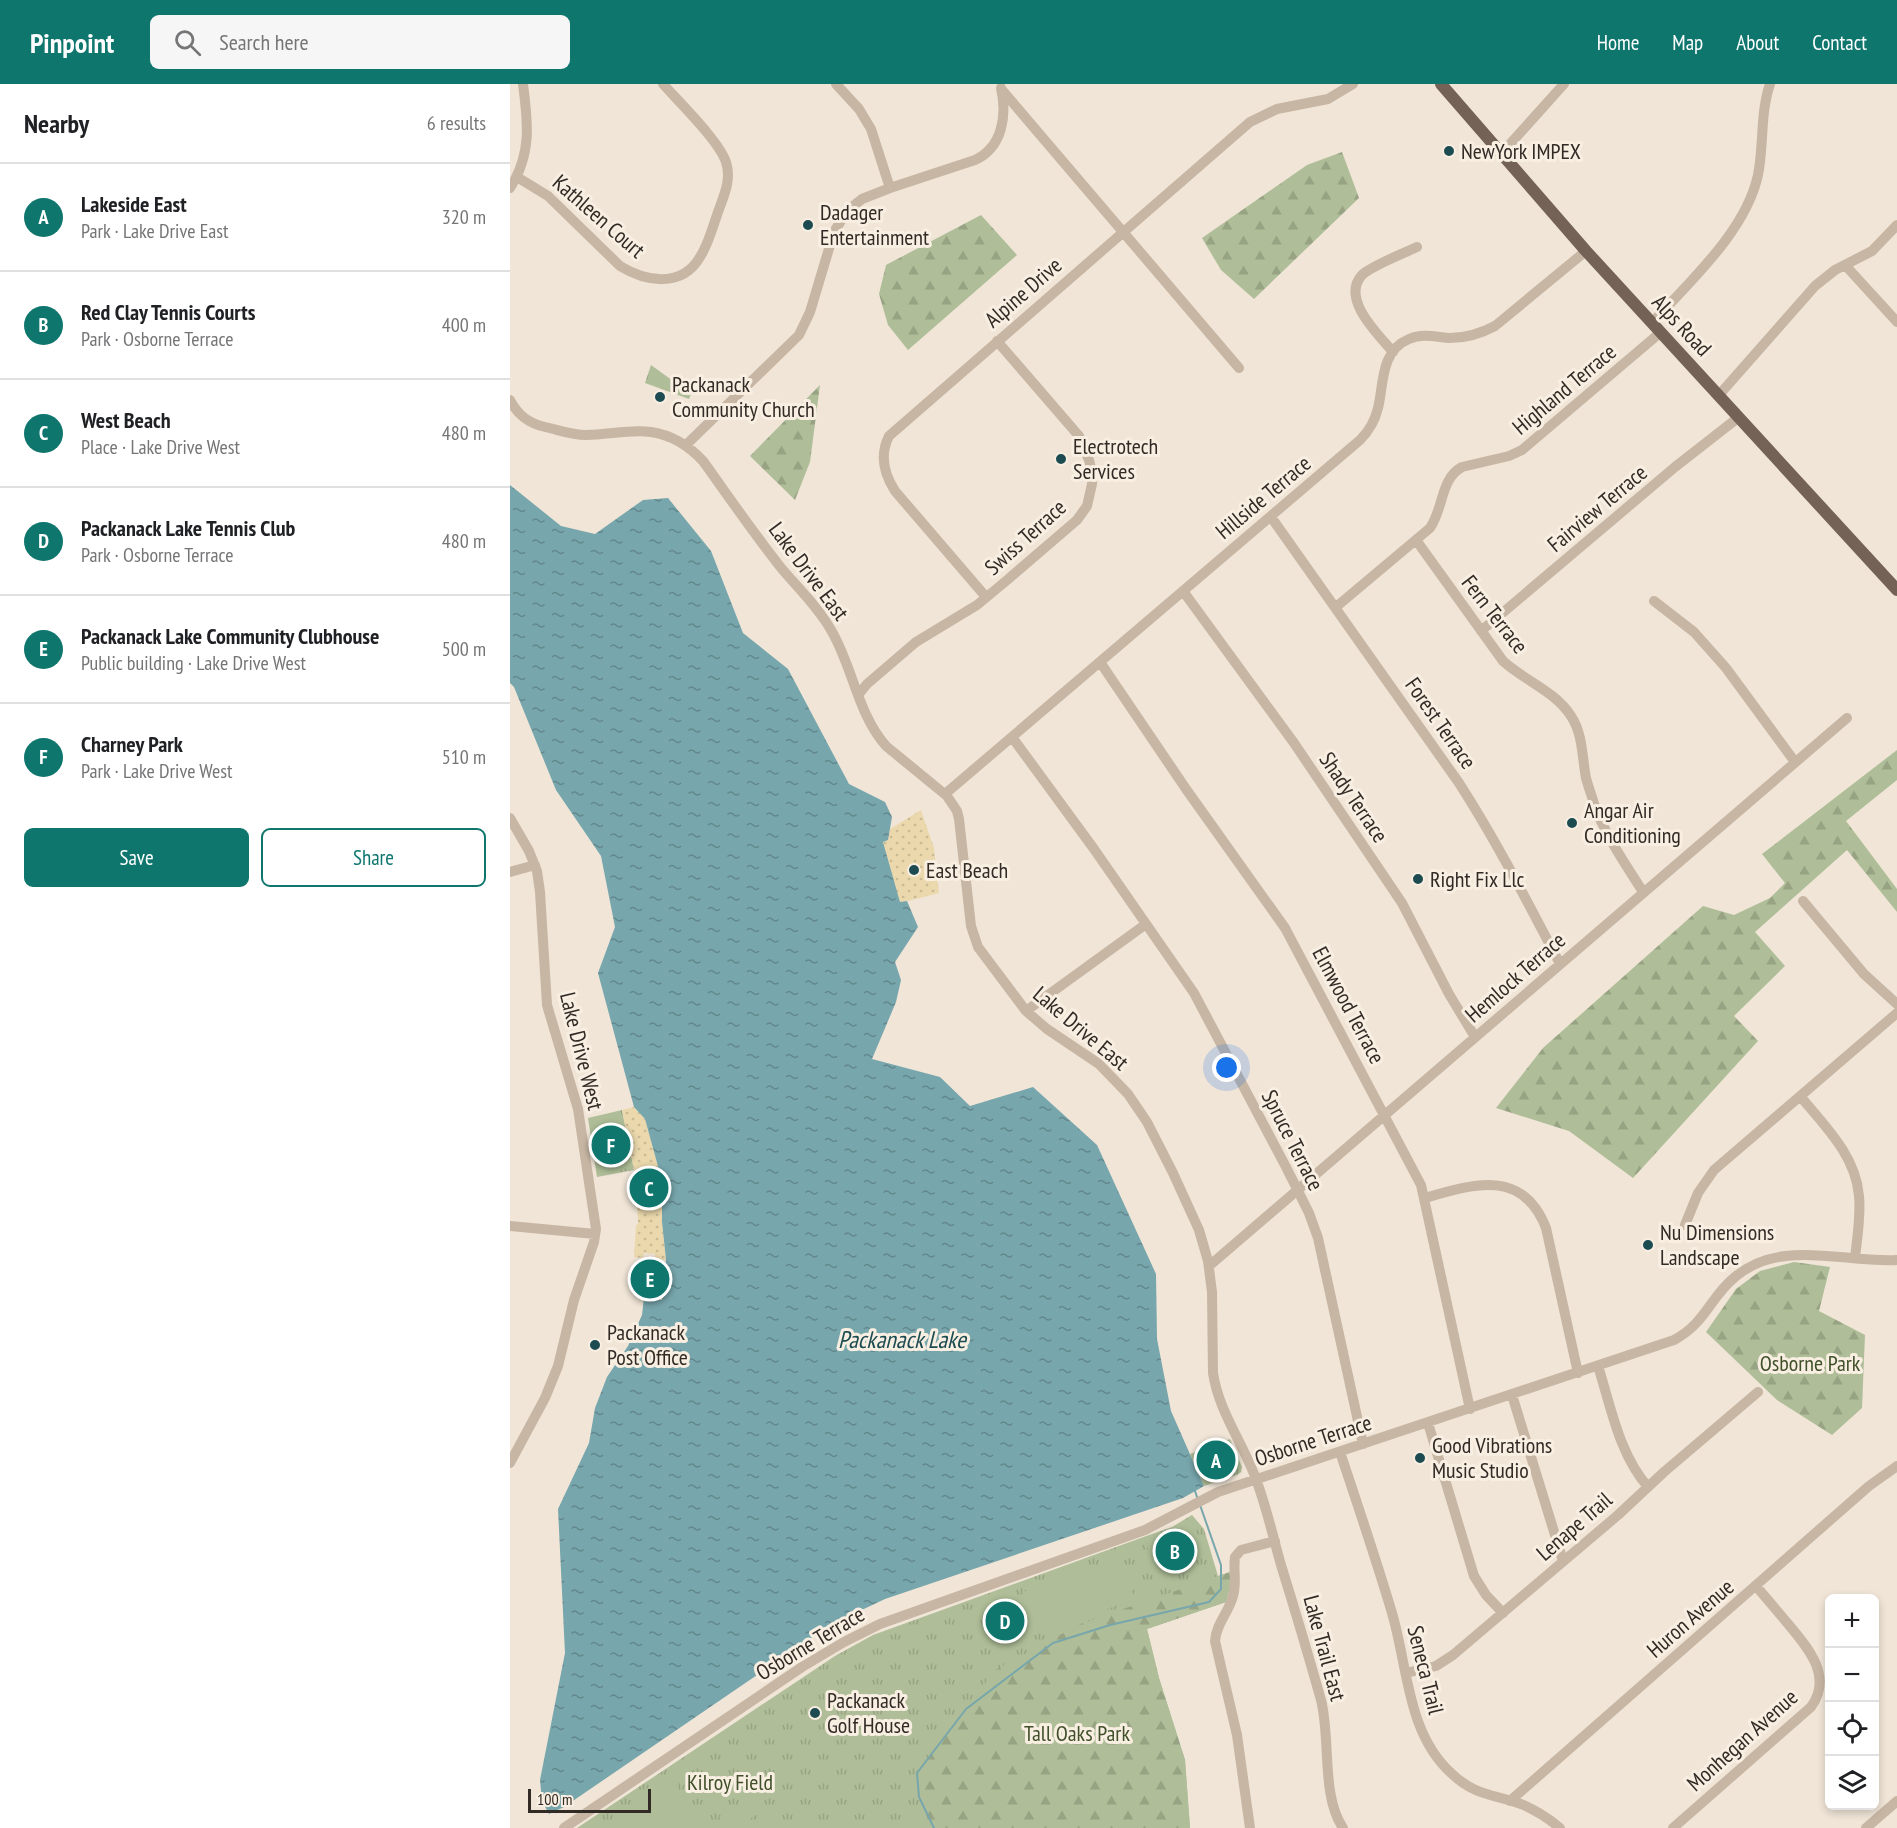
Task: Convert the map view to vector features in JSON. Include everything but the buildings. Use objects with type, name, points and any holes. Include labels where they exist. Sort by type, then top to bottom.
[{"type":"main road","name":"Alps Road","points":[[1441,84],[1586,251],[1896,586]]},
{"type":"street","points":[[510,188],[522,165],[528,138],[523,84]]},
{"type":"street","name":"Kathleen Court","points":[[517,177],[548,196],[630,273],[664,280],[674,278],[689,270],[705,248],[727,188],[728,170],[715,143],[663,84]]},
{"type":"street","points":[[836,84],[859,109],[872,129],[890,188]]},
{"type":"street","name":"Alpine Drive","points":[[986,597],[895,491],[885,473],[883,453],[889,436],[1250,122],[1277,109],[1329,99],[1353,84]]},
{"type":"street","points":[[1501,154],[1564,84]]},
{"type":"street","points":[[1657,327],[1732,230],[1753,194],[1761,154],[1764,109],[1770,84]]},
{"type":"street","points":[[686,445],[799,335],[810,312],[834,232],[840,221],[856,204],[890,188],[975,160],[986,154],[996,141],[1003,118],[999,86]]},
{"type":"street","points":[[999,86],[1239,368]]},
{"type":"street","points":[[1719,395],[1815,286],[1827,276],[1872,251],[1897,225]]},
{"type":"street","points":[[1417,247],[1364,273],[1356,287],[1355,295],[1360,311],[1393,352],[1402,342],[1422,336],[1461,338],[1482,333],[1495,326],[1586,251]]},
{"type":"street","points":[[1845,265],[1897,322]]},
{"type":"street","name":"Highland Terrace","points":[[1336,608],[1416,540],[1436,520],[1446,484],[1455,471],[1462,467],[1509,456],[1522,450],[1657,327]]},
{"type":"street","name":"Swiss Terrace","points":[[859,694],[867,684],[916,642],[986,597],[1082,515],[1087,506],[1092,484],[1089,460],[1079,436],[997,341]]},
{"type":"street","name":"Hillside Terrace","points":[[945,794],[1360,440],[1368,432],[1378,410],[1383,372],[1393,352]]},
{"type":"street","name":"Lake Drive East","points":[[510,400],[524,419],[539,426],[575,435],[653,432],[686,445],[703,461],[783,569],[819,611],[836,640],[878,737],[953,803],[959,819],[970,926],[978,947],[1026,1011],[1047,1029],[1100,1064],[1128,1094],[1140,1110],[1173,1173],[1199,1230],[1209,1266],[1212,1292],[1215,1387],[1225,1414],[1257,1480]]},
{"type":"street","name":"Fairview Terrace","points":[[1481,631],[1739,417]]},
{"type":"street","name":"Forest Terrace","points":[[1271,517],[1481,817],[1560,964]]},
{"type":"street","name":"Fern Terrace","points":[[1416,540],[1503,661],[1544,689],[1571,716],[1579,732],[1587,779],[1595,806],[1609,835],[1643,892]]},
{"type":"street","name":"Shady Terrace","points":[[1183,591],[1294,743],[1402,903],[1449,994],[1475,1037]]},
{"type":"street","points":[[1654,601],[1694,632],[1726,668],[1795,762]]},
{"type":"street","name":"Elmwood Terrace","points":[[1100,662],[1186,789],[1285,928],[1421,1185],[1470,1409]]},
{"type":"street","name":"Hemlock Terrace","points":[[1209,1266],[1847,718]]},
{"type":"street","name":"Spruce Terrace","points":[[1012,737],[1201,1005],[1297,1189],[1318,1238],[1363,1444]]},
{"type":"street","name":"Lake Drive West","points":[[510,818],[522,836],[535,865],[540,892],[547,1005],[578,1109],[595,1215],[595,1234],[574,1300],[558,1366],[545,1398],[510,1463]]},
{"type":"street","points":[[510,872],[535,865]]},
{"type":"street","points":[[1803,901],[1864,974],[1897,1004]]},
{"type":"street","points":[[1026,1011],[1146,924]]},
{"type":"street","points":[[1685,1226],[1698,1193],[1714,1170],[1897,1013]]},
{"type":"street","points":[[1800,1096],[1839,1143],[1852,1168],[1858,1188],[1859,1208],[1855,1258]]},
{"type":"street","points":[[1425,1198],[1461,1188],[1495,1184],[1513,1188],[1530,1200],[1546,1228],[1578,1373]]},
{"type":"street","points":[[510,1226],[595,1234]]},
{"type":"street","name":"Osborne Terrace","points":[[564,1828],[802,1667],[861,1632],[900,1616],[1144,1530],[1218,1492],[1663,1344],[1686,1333],[1702,1318],[1734,1277],[1760,1262],[1802,1254],[1897,1260]]},
{"type":"street","points":[[1598,1366],[1627,1457],[1648,1487]]},
{"type":"street","name":"Lenape Trail","points":[[1406,1673],[1425,1670],[1447,1660],[1758,1392]]},
{"type":"street","points":[[1512,1395],[1563,1562]]},
{"type":"street","points":[[1428,1423],[1474,1576],[1486,1595],[1503,1613]]},
{"type":"street","name":"Seneca Trail","points":[[1340,1452],[1388,1602],[1417,1721],[1426,1741],[1438,1760],[1455,1778],[1467,1786],[1479,1793],[1533,1810],[1560,1828]]},
{"type":"street","name":"Huron Avenue","points":[[1510,1801],[1869,1486],[1897,1466]]},
{"type":"street","name":"Lake Trail East","points":[[1257,1480],[1323,1707],[1327,1734],[1330,1794],[1336,1815],[1344,1828]]},
{"type":"street","points":[[1250,1828],[1237,1735],[1216,1649],[1216,1634],[1233,1599],[1234,1562],[1238,1553],[1275,1541]]},
{"type":"street","name":"Monhegan Avenue","points":[[1673,1828],[1811,1707],[1819,1692],[1820,1677],[1814,1657],[1756,1586]]},
{"type":"street","points":[[1866,1828],[1897,1801]]},
{"type":"green space","points":[[1342,152],[1359,198],[1254,299],[1221,270],[1202,238],[1307,165]]},
{"type":"green space","points":[[981,215],[1017,255],[908,350],[888,325],[879,294],[886,265]]},
{"type":"green space","points":[[651,365],[691,394],[689,399],[645,383]]},
{"type":"green space","points":[[820,385],[810,462],[795,500],[750,456]]},
{"type":"green space","points":[[1897,750],[1897,780],[1846,821],[1897,889],[1897,912],[1847,850],[1755,932],[1785,966],[1734,1016],[1758,1041],[1633,1178],[1569,1131],[1496,1108],[1543,1048],[1703,906],[1734,915],[1770,898],[1785,883],[1762,854]]},
{"type":"green space","points":[[622,1110],[634,1170],[597,1177],[588,1118]]},
{"type":"green space","name":"Osborne Park","points":[[1794,1262],[1830,1267],[1819,1311],[1865,1335],[1862,1408],[1832,1435],[1777,1400],[1706,1332],[1736,1289],[1760,1271]]},
{"type":"green space","points":[[1230,1439],[1242,1467],[1241,1472],[1204,1486],[1190,1454]]},
{"type":"green space","name":"Kilroy Field","points":[[1192,1515],[1204,1529],[1218,1576],[1230,1572],[1226,1602],[1147,1629],[1159,1678],[1185,1760],[1190,1828],[577,1828],[835,1656],[873,1635],[1172,1527]]},
{"type":"green space","points":[[1194,1527],[1204,1555],[1191,1559],[1181,1531]]},
{"type":"green space","points":[[1176,1533],[1186,1561],[1174,1565],[1164,1538]]},
{"type":"green space","points":[[1159,1539],[1169,1567],[1157,1572],[1146,1544]]},
{"type":"green space","points":[[1119,1557],[1135,1599],[1039,1634],[1023,1592]]},
{"type":"green space","name":"Tall Oaks Park","points":[[1230,1572],[1230,1589],[1226,1602],[1147,1629],[1159,1678],[1185,1760],[1190,1828],[934,1828],[919,1797],[917,1773],[995,1670],[1080,1624]]},
{"type":"green space","points":[[668,1773],[703,1828],[619,1828],[628,1810],[639,1796]]},
{"type":"green space","points":[[749,1798],[759,1813],[736,1828],[726,1828],[719,1817]]},
{"type":"sand","name":"East Beach","points":[[921,810],[934,848],[939,893],[900,903],[883,842],[888,840],[890,829]]},
{"type":"sand","points":[[634,1107],[645,1119],[662,1181],[662,1222],[666,1260],[655,1259],[655,1254],[644,1253],[643,1258],[634,1257],[636,1225],[638,1224],[636,1180],[622,1110]]},
{"type":"water","name":"Packanack Lake","points":[[510,485],[561,526],[595,534],[643,500],[668,498],[711,551],[743,633],[788,669],[849,784],[885,802],[892,817],[888,840],[883,842],[900,902],[907,901],[918,927],[895,962],[901,980],[896,1002],[872,1059],[940,1077],[970,1106],[1033,1087],[1097,1145],[1156,1274],[1157,1339],[1171,1411],[1204,1486],[1183,1498],[885,1599],[830,1625],[564,1807],[549,1814],[542,1801],[540,1780],[565,1653],[558,1509],[589,1443],[595,1408],[607,1377],[628,1346],[642,1315],[644,1298],[662,1300],[666,1260],[662,1222],[662,1181],[645,1119],[634,1107],[598,973],[615,927],[601,856],[556,790],[514,687],[510,683]]},
{"type":"waterway","points":[[1195,1491],[1198,1500]]},
{"type":"waterway","points":[[934,1828],[919,1797],[917,1773],[966,1709],[1053,1643],[1110,1625],[1209,1602],[1221,1589],[1221,1565],[1200,1505]]},
{"type":"place","name":"NewYork IMPEX","points":[[1449,151]]},
{"type":"place","name":"Dadager Entertainment","points":[[808,225]]},
{"type":"place","name":"Packanack Community Church","points":[[660,397]]},
{"type":"place","name":"Electrotech Services","points":[[1061,459]]},
{"type":"place","name":"Angar Air Conditioning","points":[[1572,823]]},
{"type":"place","name":"East Beach","points":[[914,870]]},
{"type":"place","name":"Right Fix Llc","points":[[1418,879]]},
{"type":"place","name":"Charney Park","points":[[611,1145]]},
{"type":"place","name":"West Beach","points":[[649,1188]]},
{"type":"place","name":"Nu Dimensions Landscape","points":[[1648,1245]]},
{"type":"place","name":"Packanack Lake Community Clubhouse","points":[[650,1279]]},
{"type":"place","name":"Packanack Post Office","points":[[595,1345]]},
{"type":"place","name":"Good Vibrations Music Studio","points":[[1420,1458]]},
{"type":"place","name":"Lakeside East","points":[[1216,1460]]},
{"type":"place","name":"Red Clay Tennis Courts","points":[[1175,1551]]},
{"type":"place","name":"Packanack Lake Tennis Club","points":[[1005,1621]]},
{"type":"place","name":"Packanack Golf House","points":[[815,1713]]}]
